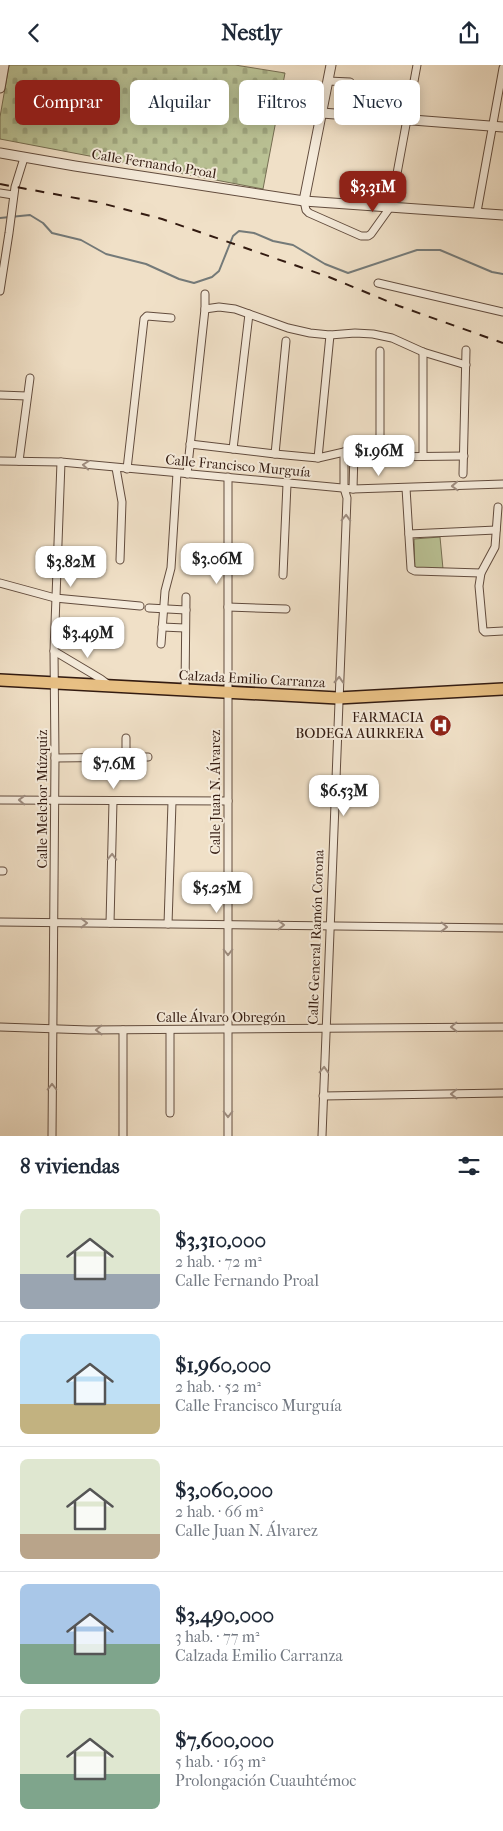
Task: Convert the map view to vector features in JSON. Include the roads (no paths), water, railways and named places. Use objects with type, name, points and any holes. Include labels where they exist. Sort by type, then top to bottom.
[{"type":"main road","name":"Calzada Emilio Carranza","points":[[0,680],[338,698],[498,690]]},
{"type":"main road","points":[[498,690],[503,697]]},
{"type":"street","points":[[0,88],[4,65]]},
{"type":"street","points":[[324,102],[330,65]]},
{"type":"street","points":[[414,80],[417,65]]},
{"type":"street","points":[[477,212],[503,68]]},
{"type":"street","points":[[328,81],[334,81]]},
{"type":"street","points":[[420,120],[503,127]]},
{"type":"street","points":[[320,125],[304,201],[305,208],[309,213],[365,236],[371,234],[391,206],[407,125]]},
{"type":"street","name":"Calle Fernando Proal","points":[[0,153],[304,201],[503,215]]},
{"type":"street","points":[[0,291],[10,233],[13,195],[24,157]]},
{"type":"street","points":[[0,193],[13,195]]},
{"type":"street","points":[[378,283],[503,312]]},
{"type":"street","points":[[187,474],[205,294]]},
{"type":"street","points":[[205,309],[227,307],[288,328],[310,333],[330,335],[373,334],[392,338],[423,352],[466,365]]},
{"type":"street","points":[[233,449],[249,314]]},
{"type":"street","points":[[127,469],[144,319],[150,316],[171,318]]},
{"type":"street","points":[[318,458],[330,335]]},
{"type":"street","points":[[275,454],[286,341]]},
{"type":"street","points":[[463,474],[466,350]]},
{"type":"street","points":[[380,351],[380,457]]},
{"type":"street","points":[[423,352],[423,457]]},
{"type":"street","points":[[19,461],[30,378]]},
{"type":"street","points":[[0,395],[27,396]]},
{"type":"street","points":[[190,444],[318,458],[344,452],[380,457],[464,456]]},
{"type":"street","name":"Calle General Ramón Corona","points":[[322,1136],[347,498],[344,488],[344,452]]},
{"type":"street","points":[[347,498],[353,489],[354,452]]},
{"type":"street","name":"Calle Francisco Murguía","points":[[0,461],[61,462],[353,489],[503,484]]},
{"type":"street","name":"Calle Melchor Múzquiz","points":[[52,1136],[54,651],[61,462]]},
{"type":"street","points":[[116,468],[122,502],[120,560]]},
{"type":"street","points":[[161,644],[165,591],[171,568],[177,473]]},
{"type":"street","name":"Calle Juan N. Álvarez","points":[[228,477],[228,1136]]},
{"type":"street","points":[[284,575],[287,484]]},
{"type":"street","points":[[406,488],[410,566],[413,570],[481,573]]},
{"type":"street","points":[[498,507],[495,547],[481,573],[479,596],[484,631],[503,631]]},
{"type":"street","points":[[409,534],[496,530]]},
{"type":"street","points":[[0,583],[55,598],[140,606]]},
{"type":"street","points":[[185,691],[186,597]]},
{"type":"street","points":[[228,607],[286,609]]},
{"type":"street","points":[[149,608],[186,610]]},
{"type":"street","points":[[162,627],[185,628]]},
{"type":"street","points":[[54,651],[110,685]]},
{"type":"street","points":[[126,738],[126,758]]},
{"type":"street","points":[[55,758],[148,757]]},
{"type":"street","points":[[0,800],[228,801]]},
{"type":"street","points":[[110,923],[113,801]]},
{"type":"street","points":[[168,924],[172,802]]},
{"type":"street","points":[[0,923],[503,927]]},
{"type":"street","name":"Calle Álvaro Obregón","points":[[0,1027],[123,1030],[503,1027]]},
{"type":"street","points":[[123,1030],[123,1136]]},
{"type":"street","points":[[170,1030],[170,1113]]},
{"type":"street","points":[[323,1095],[503,1093]]},
{"type":"waterway","points":[[0,218],[30,215],[43,223],[52,233],[81,240],[106,254],[146,264],[179,279],[194,283],[212,277],[219,271],[233,236],[239,231],[254,233],[273,241],[293,245],[325,264],[348,273],[417,250],[440,250],[492,272],[503,274]]},
{"type":"railway","points":[[0,184],[97,202],[162,219],[329,277],[399,306],[503,343]]},
{"type":"place","name":"FARMACIA BODEGA AURRERA","points":[[440,725]]}]
